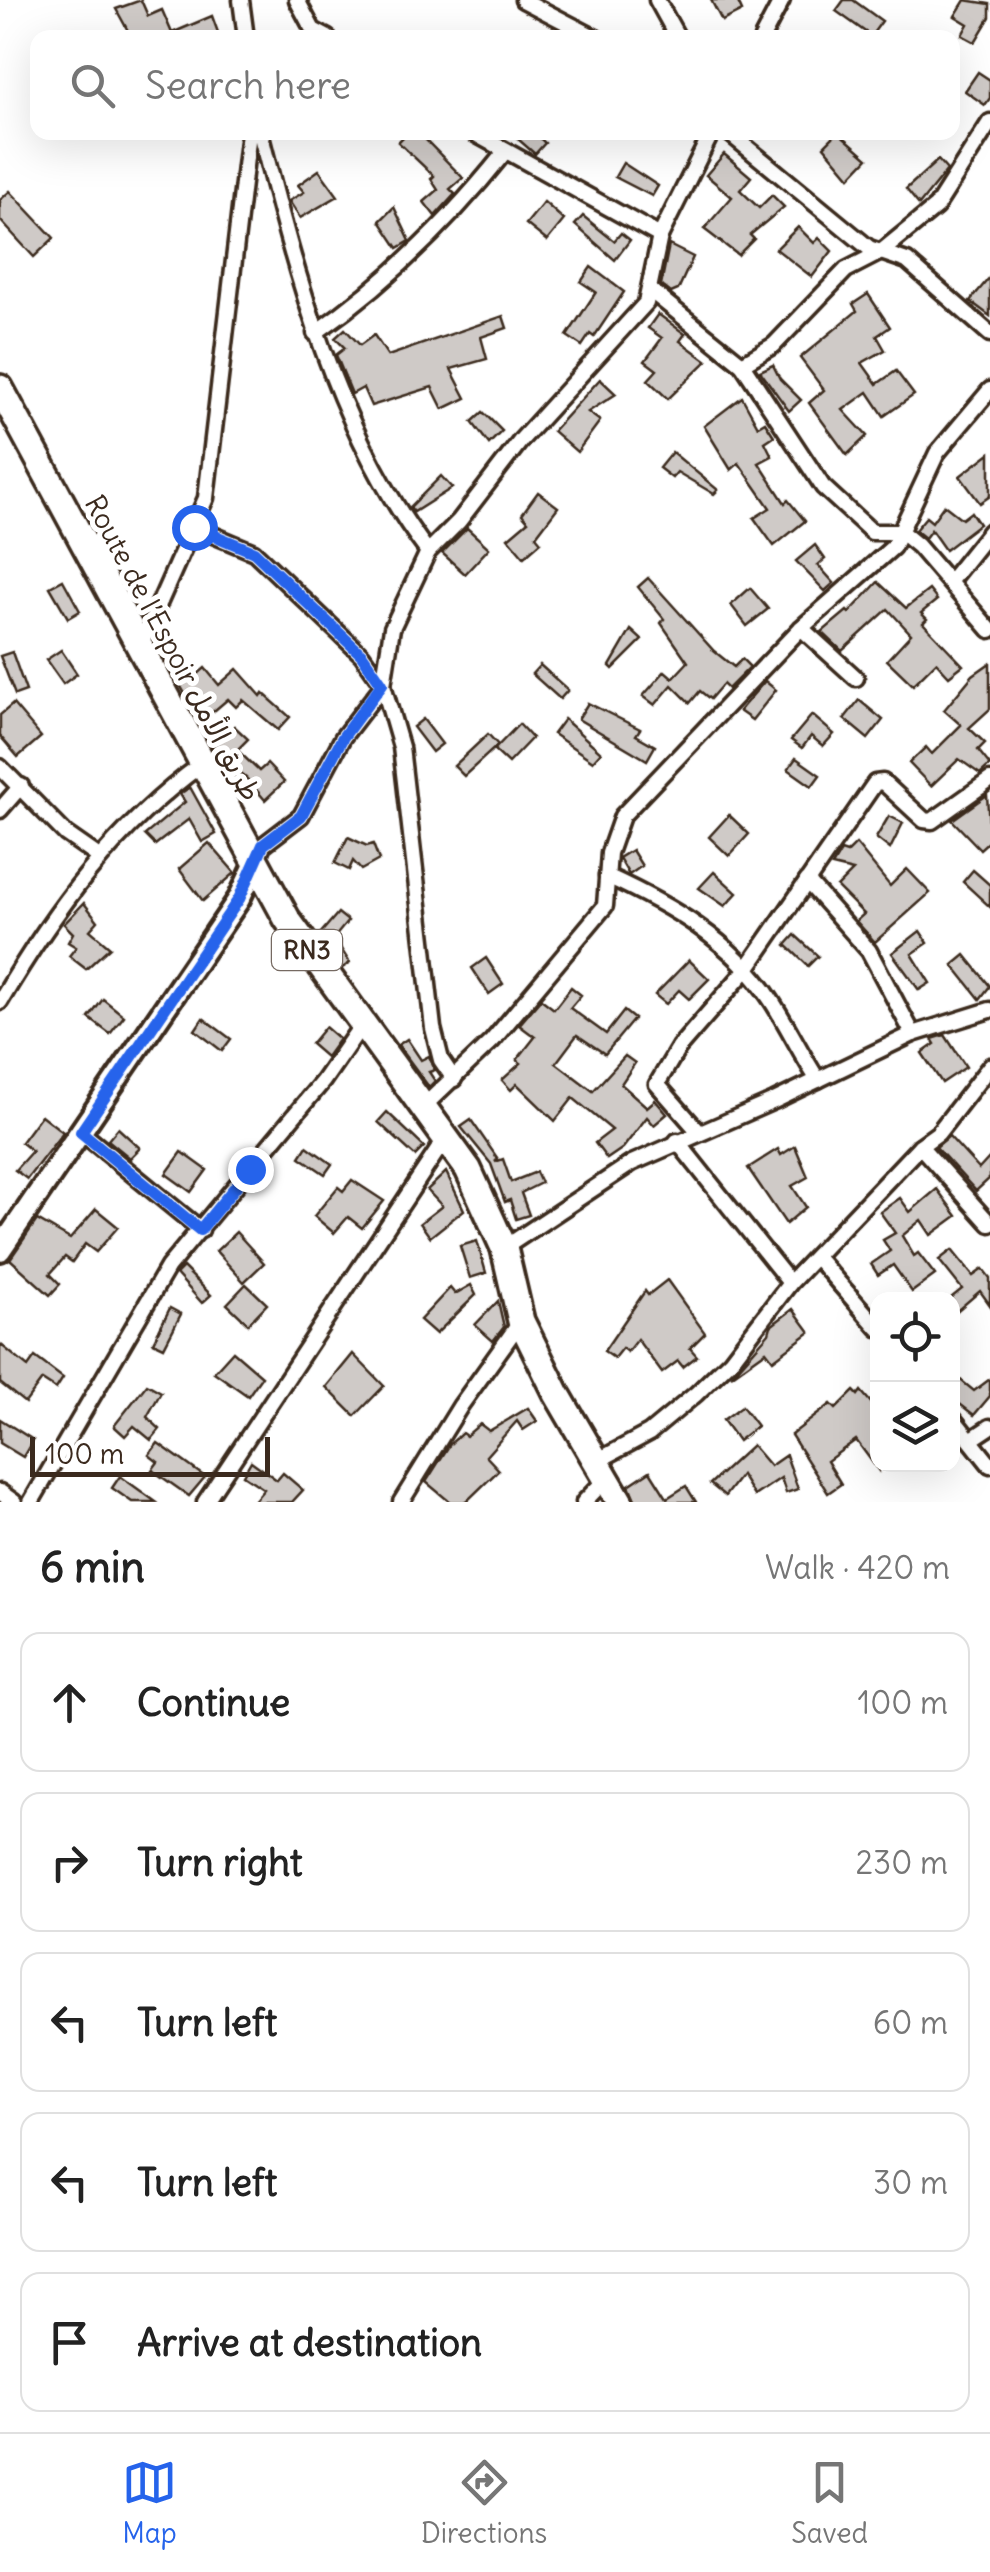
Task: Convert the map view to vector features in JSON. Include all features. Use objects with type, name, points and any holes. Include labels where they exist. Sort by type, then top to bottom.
[{"type":"highway","name":"Route de l’Espoir طريق الأمل","points":[[1,392],[255,865],[360,1026],[447,1135],[486,1202],[504,1248],[521,1321],[620,1502]]},
{"type":"main road","points":[[0,1250],[239,899],[255,865]]},
{"type":"street","points":[[241,0],[245,30]]},
{"type":"street","points":[[296,0],[314,30]]},
{"type":"street","points":[[524,0],[581,30]]},
{"type":"street","points":[[657,0],[674,30]]},
{"type":"street","points":[[766,30],[782,0]]},
{"type":"street","points":[[742,364],[774,346],[846,270],[881,252],[936,207],[990,122]]},
{"type":"street","points":[[138,650],[206,498],[247,140]]},
{"type":"street","points":[[262,140],[316,334],[360,437],[402,517],[428,552]]},
{"type":"street","points":[[484,140],[660,236]]},
{"type":"street","points":[[255,865],[263,845],[301,816],[343,737],[382,684],[392,628],[428,552],[459,521],[522,439],[615,342],[646,303],[660,236],[708,140]]},
{"type":"street","points":[[738,140],[869,248],[907,260],[990,334]]},
{"type":"street","points":[[316,334],[367,297],[459,208],[504,153]]},
{"type":"street","points":[[650,290],[742,364],[824,487],[872,532],[901,532],[950,581],[990,630]]},
{"type":"street","points":[[425,1106],[454,1079],[605,906],[609,854],[622,816],[801,628],[893,547],[938,453],[990,390]]},
{"type":"street","points":[[194,527],[254,552],[362,655],[382,684],[401,748],[433,1028],[441,1060],[454,1079]]},
{"type":"street","points":[[950,581],[990,531]]},
{"type":"street","points":[[801,628],[856,678]]},
{"type":"street","points":[[0,1002],[37,938],[99,856],[152,800],[202,764]]},
{"type":"street","points":[[0,767],[66,834],[99,856]]},
{"type":"street","points":[[699,1132],[657,1084],[679,1047],[746,970],[875,783],[883,782],[924,820],[932,822],[990,780]]},
{"type":"street","points":[[0,810],[21,786]]},
{"type":"street","points":[[607,876],[668,904],[728,949],[773,1004],[783,1027],[818,1080]]},
{"type":"street","points":[[806,881],[869,951],[913,1034]]},
{"type":"street","points":[[504,1248],[632,1163],[913,1034],[990,1010]]},
{"type":"street","points":[[31,1502],[158,1284],[323,1081],[360,1026]]},
{"type":"street","points":[[584,1502],[602,1470],[696,1394],[731,1360],[790,1283],[920,1146],[938,1133],[990,1066]]},
{"type":"street","points":[[81,1132],[200,1230]]},
{"type":"street","points":[[205,1502],[447,1135]]},
{"type":"street","points":[[677,1141],[790,1283]]},
{"type":"street","points":[[920,1146],[990,1224]]},
{"type":"street","points":[[817,1258],[870,1319]]},
{"type":"street","points":[[400,1502],[461,1404],[521,1321]]},
{"type":"street","points":[[972,1440],[990,1426]]},
{"type":"street","points":[[960,1427],[990,1465]]},
{"type":"street","points":[[0,1492],[14,1502]]},
{"type":"building","points":[[141,0],[148,16],[162,10],[171,30],[128,30],[116,9]]},
{"type":"building","points":[[711,0],[737,0],[742,11],[722,21]]},
{"type":"building","points":[[844,0],[853,0],[882,21],[875,30],[863,30],[836,11]]},
{"type":"building","points":[[965,0],[990,4],[990,17],[975,42],[962,35],[968,24],[955,16]]},
{"type":"building","points":[[212,16],[217,30],[179,30]]},
{"type":"building","points":[[978,72],[990,80],[990,98],[985,105],[965,91]]},
{"type":"building","points":[[426,140],[463,178],[450,189],[455,194],[435,216],[424,202],[438,190],[431,179],[434,176],[398,142]]},
{"type":"building","points":[[519,140],[542,140],[545,143],[535,154]]},
{"type":"building","points":[[830,140],[847,140],[868,158],[850,177],[824,146]]},
{"type":"building","points":[[724,154],[751,177],[740,190],[759,208],[772,195],[784,207],[750,235],[754,239],[738,255],[704,229],[732,197],[706,175]]},
{"type":"building","points":[[938,160],[947,170],[919,205],[906,189]]},
{"type":"building","points":[[623,163],[658,186],[652,196],[615,177]]},
{"type":"building","points":[[319,170],[338,196],[300,218],[289,201],[304,192],[298,185]]},
{"type":"building","points":[[10,191],[54,238],[34,257],[0,220],[0,200]]},
{"type":"building","points":[[544,202],[564,220],[547,241],[526,224]]},
{"type":"building","points":[[394,207],[410,241],[398,248],[380,221]]},
{"type":"building","points":[[583,216],[614,241],[621,233],[630,240],[615,260],[575,225]]},
{"type":"building","points":[[798,227],[814,243],[819,238],[832,251],[812,277],[776,249]]},
{"type":"building","points":[[669,245],[693,257],[678,290],[671,293],[661,285]]},
{"type":"building","points":[[591,267],[624,292],[594,337],[590,334],[582,346],[567,336],[596,292],[581,282]]},
{"type":"building","points":[[990,277],[990,316],[970,301]]},
{"type":"building","points":[[868,294],[890,327],[877,336],[885,350],[862,363],[877,384],[896,371],[914,395],[884,416],[868,392],[843,410],[867,436],[847,455],[809,403],[824,390],[800,358],[857,311],[853,304]]},
{"type":"building","points":[[658,314],[685,334],[680,341],[707,361],[668,399],[648,380],[657,370],[645,361],[662,338],[648,328]]},
{"type":"building","points":[[503,316],[507,328],[481,337],[487,359],[451,369],[466,398],[443,409],[432,387],[371,406],[363,388],[352,394],[336,355],[345,348],[335,338],[345,329],[360,345],[374,335],[388,356]]},
{"type":"building","points":[[773,365],[780,379],[801,400],[789,411],[760,371]]},
{"type":"building","points":[[600,379],[616,394],[588,412],[600,421],[577,452],[553,431]]},
{"type":"building","points":[[742,397],[758,426],[765,422],[774,436],[765,442],[772,456],[759,463],[785,503],[788,500],[805,521],[774,546],[754,518],[770,508],[739,463],[731,470],[704,426]]},
{"type":"building","points":[[483,412],[502,431],[489,444],[472,422]]},
{"type":"building","points":[[672,452],[718,490],[714,494],[677,472],[672,478],[659,468]]},
{"type":"building","points":[[990,453],[990,496],[980,503],[960,476]]},
{"type":"building","points":[[441,476],[452,488],[414,512],[410,507]]},
{"type":"building","points":[[538,492],[558,507],[536,536],[541,542],[524,557],[508,538],[528,521],[522,514]]},
{"type":"building","points":[[944,505],[962,519],[971,512],[979,524],[945,550],[931,530],[925,538],[915,530],[926,517],[932,522]]},
{"type":"building","points":[[467,528],[489,548],[465,574],[442,553]]},
{"type":"building","points":[[815,545],[825,559],[818,565],[834,583],[825,591],[796,561]]},
{"type":"building","points":[[648,578],[714,651],[734,667],[742,659],[750,667],[728,689],[723,684],[710,699],[700,691],[690,703],[672,685],[655,705],[643,696],[665,671],[673,678],[688,662],[661,623],[664,619],[638,587]]},
{"type":"building","points":[[63,580],[80,611],[68,618],[50,587]]},
{"type":"building","points":[[878,582],[906,608],[929,590],[937,600],[921,613],[927,619],[923,623],[963,665],[949,676],[936,662],[913,685],[887,660],[911,634],[888,609],[842,651],[822,632],[849,613]]},
{"type":"building","points":[[750,588],[768,609],[747,626],[731,605]]},
{"type":"building","points":[[631,630],[642,640],[613,669],[610,666]]},
{"type":"building","points":[[167,640],[196,676],[205,668],[219,685],[237,669],[261,696],[263,693],[290,717],[278,730],[243,700],[236,707],[228,699],[201,722],[158,646]]},
{"type":"building","points":[[61,650],[77,674],[63,684],[46,660]]},
{"type":"building","points":[[12,652],[26,691],[15,695],[0,656]]},
{"type":"building","points":[[990,663],[990,709],[969,728],[985,743],[978,750],[990,765],[980,774],[959,759],[931,786],[909,763],[926,747],[932,754],[961,725],[944,710],[973,675]]},
{"type":"building","points":[[540,665],[568,690],[560,699],[532,674]]},
{"type":"building","points":[[765,681],[776,690],[752,720],[739,711]]},
{"type":"building","points":[[859,700],[883,720],[868,739],[844,719]]},
{"type":"building","points":[[588,703],[640,729],[636,735],[655,746],[647,760],[578,719]]},
{"type":"building","points":[[13,704],[41,737],[18,757],[0,736],[0,715]]},
{"type":"building","points":[[812,715],[834,734],[823,746],[811,736],[802,748],[791,740]]},
{"type":"building","points":[[423,719],[442,744],[432,752],[413,727]]},
{"type":"building","points":[[564,719],[601,752],[593,761],[553,734]]},
{"type":"building","points":[[519,724],[532,738],[508,763],[494,750]]},
{"type":"building","points":[[234,726],[248,739],[237,750],[259,771],[267,764],[284,782],[265,800],[247,779],[240,773],[236,777],[221,762],[212,746]]},
{"type":"building","points":[[488,734],[498,745],[464,776],[454,766]]},
{"type":"building","points":[[796,758],[820,775],[812,786],[788,769]]},
{"type":"building","points":[[190,787],[216,834],[202,842],[189,819],[155,845],[145,835],[185,802],[180,794]]},
{"type":"building","points":[[987,795],[990,840],[980,849],[952,820]]},
{"type":"building","points":[[729,815],[749,834],[729,856],[709,837]]},
{"type":"building","points":[[889,816],[903,823],[890,849],[876,838]]},
{"type":"building","points":[[348,837],[367,846],[373,844],[379,860],[361,870],[353,861],[349,870],[335,863]]},
{"type":"building","points":[[209,843],[235,873],[203,901],[179,869]]},
{"type":"building","points":[[856,844],[890,886],[907,869],[930,893],[875,942],[856,921],[864,914],[837,887],[853,871],[832,866],[841,851],[847,853]]},
{"type":"building","points":[[632,850],[642,866],[629,875],[619,858]]},
{"type":"building","points":[[973,870],[990,885],[990,907],[963,882]]},
{"type":"building","points":[[714,872],[737,893],[725,906],[699,888]]},
{"type":"building","points":[[84,903],[98,921],[90,930],[110,947],[86,969],[69,956],[76,947],[68,942],[73,933],[64,924]]},
{"type":"building","points":[[338,913],[348,921],[334,938],[350,963],[342,968],[319,935]]},
{"type":"building","points":[[920,931],[928,943],[912,954],[930,983],[919,990],[892,953]]},
{"type":"building","points":[[795,935],[818,956],[808,966],[786,945]]},
{"type":"building","points":[[965,955],[990,986],[980,999],[953,965]]},
{"type":"building","points":[[486,958],[503,984],[489,994],[472,968]]},
{"type":"building","points":[[689,960],[709,979],[689,999],[679,990],[666,1004],[655,995]]},
{"type":"building","points":[[571,987],[581,995],[570,1008],[606,1034],[624,1011],[634,1019],[605,1054],[577,1035],[556,1063],[593,1091],[625,1056],[635,1063],[621,1084],[647,1107],[655,1100],[667,1114],[654,1125],[647,1117],[623,1148],[607,1159],[595,1143],[612,1130],[573,1098],[555,1121],[517,1084],[511,1090],[502,1080],[521,1063],[517,1060],[535,1037],[519,1025],[541,999],[554,1009]]},
{"type":"building","points":[[103,999],[124,1016],[110,1034],[89,1018]]},
{"type":"building","points":[[203,1018],[231,1039],[222,1051],[195,1030]]},
{"type":"building","points":[[325,1027],[339,1039],[326,1057],[311,1044]]},
{"type":"building","points":[[945,1035],[966,1067],[942,1083],[922,1053],[935,1044],[932,1039]]},
{"type":"building","points":[[407,1039],[421,1060],[429,1056],[435,1070],[429,1072],[435,1081],[429,1087],[398,1045]]},
{"type":"building","points":[[387,1112],[424,1147],[415,1156],[378,1122]]},
{"type":"building","points":[[41,1115],[63,1132],[27,1179],[15,1170],[32,1151],[21,1142]]},
{"type":"building","points":[[471,1120],[498,1159],[495,1162],[503,1159],[511,1182],[536,1172],[541,1183],[521,1193],[529,1215],[516,1219],[510,1200],[505,1202],[491,1164],[461,1127]]},
{"type":"building","points":[[118,1128],[140,1148],[130,1158],[108,1140]]},
{"type":"building","points":[[949,1136],[979,1169],[990,1157],[990,1178],[976,1191],[936,1147]]},
{"type":"building","points":[[307,1146],[332,1164],[325,1174],[300,1157]]},
{"type":"building","points":[[795,1146],[808,1177],[792,1186],[806,1207],[786,1224],[748,1168],[778,1149],[781,1155]]},
{"type":"building","points":[[182,1152],[207,1170],[191,1192],[166,1174]]},
{"type":"building","points":[[446,1172],[464,1210],[430,1237],[420,1223],[442,1206],[427,1190]]},
{"type":"building","points":[[352,1180],[384,1201],[362,1228],[348,1217],[334,1233],[314,1216],[338,1187],[343,1191]]},
{"type":"building","points":[[937,1189],[957,1216],[931,1235],[921,1220],[902,1236],[914,1256],[918,1253],[935,1275],[912,1292],[893,1265],[878,1275],[871,1264],[890,1251],[883,1240],[895,1233],[880,1212],[900,1198],[910,1212]]},
{"type":"building","points":[[96,1209],[118,1227],[96,1252],[85,1244],[72,1262],[65,1257],[50,1274],[60,1284],[50,1295],[10,1259],[37,1220],[70,1239]]},
{"type":"building","points":[[236,1232],[264,1263],[244,1282],[216,1251]]},
{"type":"building","points":[[477,1241],[486,1273],[470,1278],[460,1246]]},
{"type":"building","points":[[952,1250],[973,1276],[983,1269],[990,1278],[990,1305],[980,1291],[960,1308],[958,1292],[962,1289],[939,1260]]},
{"type":"building","points":[[183,1267],[211,1295],[202,1303],[176,1274]]},
{"type":"building","points":[[667,1280],[705,1333],[690,1348],[697,1356],[683,1367],[678,1361],[662,1373],[637,1339],[627,1352],[622,1348],[614,1358],[604,1351],[645,1291],[648,1295]]},
{"type":"building","points":[[246,1284],[267,1304],[248,1324],[227,1304]]},
{"type":"building","points":[[471,1285],[476,1295],[436,1334],[420,1320],[450,1288],[455,1294]]},
{"type":"building","points":[[498,1301],[504,1327],[493,1341],[475,1325]]},
{"type":"building","points":[[170,1308],[181,1314],[164,1347],[153,1342]]},
{"type":"building","points":[[793,1309],[810,1332],[773,1360],[766,1351],[731,1376],[771,1326]]},
{"type":"building","points":[[0,1344],[28,1367],[35,1357],[63,1378],[56,1389],[42,1380],[25,1403],[0,1383]]},
{"type":"building","points":[[233,1351],[262,1376],[248,1396],[214,1372]]},
{"type":"building","points":[[353,1354],[384,1386],[355,1416],[326,1387]]},
{"type":"building","points":[[990,1379],[990,1396],[974,1415],[960,1404],[960,1380],[974,1391]]},
{"type":"building","points":[[147,1384],[161,1392],[147,1417],[160,1429],[151,1440],[134,1426],[125,1436],[114,1426]]},
{"type":"building","points":[[854,1391],[858,1395],[861,1391],[870,1402],[870,1459],[856,1440],[827,1461],[841,1484],[828,1493],[791,1435],[831,1404],[836,1409]]},
{"type":"building","points":[[742,1406],[757,1426],[738,1441],[723,1420]]},
{"type":"building","points":[[528,1408],[537,1421],[523,1430],[517,1421],[486,1456],[499,1470],[466,1502],[450,1502],[426,1482],[450,1444],[462,1433],[466,1436],[480,1424],[489,1431]]},
{"type":"building","points":[[0,1419],[33,1440],[23,1457],[0,1443]]},
{"type":"building","points":[[158,1443],[205,1477],[189,1496],[152,1470],[158,1462],[149,1455]]},
{"type":"building","points":[[752,1445],[770,1466],[786,1455],[798,1489],[786,1493],[781,1478],[754,1496],[741,1475],[725,1496],[710,1484]]},
{"type":"building","points":[[251,1461],[277,1480],[283,1473],[303,1490],[292,1502],[253,1502],[264,1489],[243,1475]]},
{"type":"building","points":[[650,1471],[667,1498],[686,1486],[696,1502],[636,1502],[629,1485]]},
{"type":"building","points":[[120,1476],[156,1502],[132,1502],[112,1488]]},
{"type":"route","points":[[194,527],[254,552],[362,655],[382,684],[343,737],[301,816],[263,845],[239,899],[81,1132],[200,1230],[250,1169]]}]
